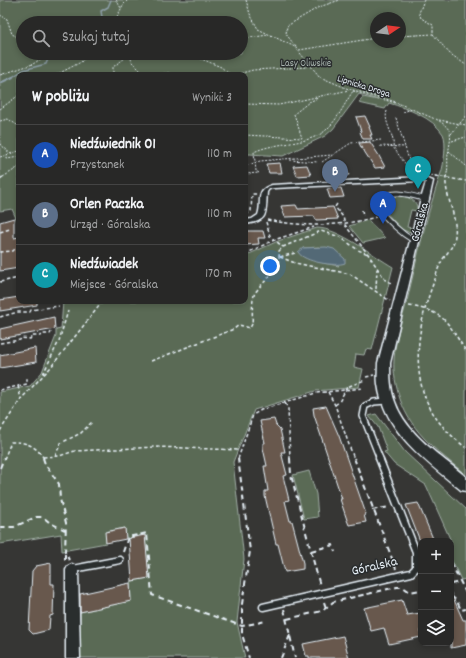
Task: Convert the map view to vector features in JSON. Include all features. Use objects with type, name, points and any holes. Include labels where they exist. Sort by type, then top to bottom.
[{"type":"street","name":"Góralska","points":[[248,222],[256,221],[262,216],[264,211],[263,194],[270,187],[415,179],[430,181],[384,363],[384,385],[387,401],[394,417],[404,431],[466,485]]},
{"type":"street","points":[[72,570],[73,658]]},
{"type":"lane","points":[[414,241],[402,234],[376,207],[376,200],[383,194],[393,191],[425,199]]},
{"type":"lane","name":"Góralska","points":[[263,607],[411,573],[416,568],[416,552],[363,416],[365,406],[374,402],[387,401]]},
{"type":"lane","points":[[72,570],[120,560]]},
{"type":"path","points":[[116,0],[121,9]]},
{"type":"path","points":[[118,16],[128,0]]},
{"type":"path","name":"Lipnicka Droga","points":[[246,0],[252,23],[268,35],[297,48],[308,66],[321,77],[351,90],[404,105],[436,119],[466,125]]},
{"type":"path","points":[[297,48],[286,34],[287,26],[319,7],[340,0]]},
{"type":"path","points":[[424,0],[419,9],[419,15],[422,19],[433,25],[433,34],[449,53],[466,65]]},
{"type":"path","points":[[0,15],[4,16],[9,23],[8,29],[12,35],[16,37]]},
{"type":"path","points":[[406,36],[433,34]]},
{"type":"path","points":[[248,38],[268,35]]},
{"type":"path","points":[[299,50],[370,39]]},
{"type":"path","points":[[0,75],[33,65],[43,60]]},
{"type":"path","points":[[62,72],[82,60]]},
{"type":"path","points":[[113,72],[113,67],[122,60]]},
{"type":"path","points":[[131,60],[143,72]]},
{"type":"path","points":[[205,60],[221,66],[227,72]]},
{"type":"path","points":[[245,72],[252,70],[308,66]]},
{"type":"path","points":[[248,104],[279,105],[351,90],[363,95],[404,105]]},
{"type":"path","points":[[248,135],[302,138],[315,137],[329,128],[353,91]]},
{"type":"path","points":[[0,109],[16,97]]},
{"type":"path","points":[[302,138],[294,114],[309,102],[321,97]]},
{"type":"path","points":[[403,112],[412,109]]},
{"type":"path","points":[[387,111],[386,117],[394,140],[393,147],[407,166]]},
{"type":"path","points":[[451,134],[466,116]]},
{"type":"path","points":[[396,118],[415,179]]},
{"type":"path","points":[[0,120],[8,119],[16,123]]},
{"type":"path","points":[[436,119],[445,125],[451,134],[452,141],[448,156],[449,168],[446,176],[448,196],[457,228],[454,243],[442,260],[424,308],[418,344],[421,384],[426,404],[438,422],[466,448]]},
{"type":"path","points":[[452,141],[466,137]]},
{"type":"path","points":[[248,174],[259,173],[256,171],[254,152],[260,148],[292,143],[302,138]]},
{"type":"path","points":[[322,162],[351,143],[381,140]]},
{"type":"path","points":[[0,144],[8,151],[6,156]]},
{"type":"path","points":[[380,146],[405,147]]},
{"type":"path","points":[[449,151],[466,166]]},
{"type":"path","points":[[0,157],[16,152]]},
{"type":"path","points":[[248,165],[254,162],[332,155]]},
{"type":"path","points":[[6,156],[7,159],[11,160],[16,158]]},
{"type":"path","points":[[286,160],[318,162]]},
{"type":"path","points":[[0,179],[6,173],[16,168]]},
{"type":"path","points":[[433,175],[446,176],[466,181]]},
{"type":"path","points":[[337,204],[335,207],[343,217],[345,225],[368,254],[386,281],[393,283]]},
{"type":"path","points":[[362,210],[363,216]]},
{"type":"path","points":[[283,247],[274,240],[266,226],[265,220],[291,225],[320,227],[345,225],[376,217]]},
{"type":"path","points":[[248,253],[274,240],[314,227]]},
{"type":"path","points":[[320,227],[321,231]]},
{"type":"path","points":[[0,232],[10,229]]},
{"type":"path","points":[[151,361],[234,329],[239,325],[250,328],[252,324],[254,294],[272,274],[280,260],[279,251],[283,247],[321,231],[340,237],[358,250],[368,254]]},
{"type":"path","points":[[0,252],[13,251],[16,248]]},
{"type":"path","points":[[280,257],[295,254]]},
{"type":"path","points":[[280,257],[311,266],[343,272],[376,289],[389,300],[398,304],[424,308],[443,318],[452,327],[466,351]]},
{"type":"path","points":[[376,289],[378,268]]},
{"type":"path","points":[[0,282],[16,279]]},
{"type":"path","points":[[0,431],[21,399],[51,367],[101,304]]},
{"type":"path","points":[[0,317],[18,312],[30,312],[31,310],[59,306]]},
{"type":"path","points":[[41,378],[59,342],[68,311]]},
{"type":"path","points":[[0,343],[20,340],[21,338],[30,339],[32,336],[41,336],[42,334],[50,334],[52,332]]},
{"type":"path","points":[[366,377],[374,375]]},
{"type":"path","points":[[0,390],[27,384],[27,378]]},
{"type":"path","points":[[335,405],[339,402],[344,390],[354,383],[365,380]]},
{"type":"path","points":[[18,386],[21,399]]},
{"type":"path","points":[[249,658],[242,634],[242,604],[250,551],[238,461],[240,450],[253,415],[262,410],[316,393],[364,388]]},
{"type":"path","points":[[328,392],[335,405],[372,510],[403,587],[410,592],[418,591]]},
{"type":"path","points":[[285,403],[288,408],[291,475],[326,608]]},
{"type":"path","points":[[55,456],[61,443],[81,433],[92,422]]},
{"type":"path","points":[[0,468],[11,442],[15,440],[32,445],[43,457],[45,464],[58,484],[66,523],[65,552],[72,570]]},
{"type":"path","points":[[43,457],[55,456],[75,451],[156,447],[194,447],[212,450],[240,450]]},
{"type":"path","points":[[372,510],[390,506]]},
{"type":"path","points":[[0,527],[14,526],[19,523],[26,523],[32,519],[43,517],[50,523],[65,530]]},
{"type":"path","points":[[120,560],[128,537],[147,533],[152,595],[242,626],[266,621]]},
{"type":"path","points":[[381,543],[385,542]]},
{"type":"path","points":[[311,550],[333,545],[335,552]]},
{"type":"path","points":[[454,569],[466,593]]},
{"type":"path","points":[[454,583],[460,582]]},
{"type":"path","points":[[287,620],[322,611],[332,602],[403,587]]},
{"type":"path","points":[[454,598],[457,601],[461,610],[466,609]]},
{"type":"path","points":[[283,603],[295,658]]},
{"type":"path","points":[[281,658],[290,635]]},
{"type":"green space","name":"Lasy Oliwskie","points":[[0,0],[466,0],[466,475],[427,442],[419,432],[405,411],[400,399],[394,374],[397,338],[422,236],[444,159],[445,142],[443,134],[433,123],[419,114],[389,103],[385,109],[359,103],[363,97],[378,100],[359,94],[333,129],[325,136],[283,156],[248,154],[248,72],[16,72],[16,218],[12,209],[0,211]]},
{"type":"green space","points":[[396,195],[407,197],[416,204],[417,211],[411,210],[407,227],[412,228],[412,231],[408,232],[401,229],[382,208],[382,203],[387,198]]},
{"type":"green space","points":[[368,220],[385,238],[363,243],[349,226]]},
{"type":"green space","points":[[317,228],[326,229],[345,237],[393,267],[372,350],[366,349],[364,355],[356,354],[354,367],[363,369],[359,387],[315,391],[254,410],[233,462],[244,559],[237,622],[245,658],[80,658],[80,612],[131,601],[130,583],[132,581],[148,578],[145,535],[126,539],[125,528],[106,532],[106,543],[62,551],[61,534],[0,544],[0,392],[30,386],[42,372],[56,336],[56,330],[61,329],[63,304],[248,304],[248,255],[278,241]],"holes":[[[319,247],[339,266],[323,263],[302,256],[303,248]]]},
{"type":"green space","points":[[376,414],[405,452],[466,509],[466,579],[461,580],[454,565],[454,538],[450,538],[426,485],[394,464],[384,452],[387,451],[378,427],[369,416]]},
{"type":"green space","points":[[309,471],[316,494],[318,517],[304,519],[293,475]]},
{"type":"water","points":[[326,247],[334,249],[345,259],[345,263],[320,263],[301,256],[298,252],[303,248]]},
{"type":"building","points":[[365,116],[370,127],[372,135],[370,135],[372,139],[363,139],[360,132],[361,131],[356,117]]},
{"type":"building","points":[[370,142],[385,167],[375,168],[359,143]]},
{"type":"building","points":[[280,163],[282,173],[269,173],[266,164]]},
{"type":"building","points":[[307,165],[311,175],[297,176],[293,166]]},
{"type":"building","points":[[345,165],[349,175],[336,176],[332,166]]},
{"type":"building","points":[[341,188],[344,197],[330,198],[327,189]]},
{"type":"building","points":[[296,205],[298,209],[333,207],[338,219],[316,220],[314,216],[285,217],[281,206]]},
{"type":"building","points":[[14,218],[14,238],[16,238],[16,268],[0,271],[0,222]]},
{"type":"building","points":[[248,231],[263,231],[265,238],[258,238],[259,244],[248,245]]},
{"type":"building","points":[[16,297],[16,304],[37,305],[0,311],[0,300]]},
{"type":"building","points":[[54,317],[55,329],[0,339],[0,329]]},
{"type":"building","points":[[35,348],[36,362],[0,368],[0,355]]},
{"type":"building","points":[[326,406],[339,436],[366,514],[364,515],[366,522],[349,525],[347,520],[340,499],[342,499],[314,415],[313,408]]},
{"type":"building","points":[[274,419],[276,425],[280,429],[285,452],[281,452],[287,475],[283,476],[289,500],[285,501],[303,563],[303,569],[285,572],[278,544],[276,544],[265,496],[265,491],[268,491],[264,466],[267,466],[263,448],[263,443],[265,443],[260,421]]},
{"type":"building","points":[[418,503],[433,538],[419,538],[406,505]]},
{"type":"building","points":[[125,528],[126,539],[106,543],[105,532]]},
{"type":"building","points":[[145,535],[149,578],[132,581],[129,538]]},
{"type":"building","points":[[51,563],[51,584],[54,584],[53,615],[50,616],[49,630],[33,634],[29,630],[32,571],[36,566]]},
{"type":"building","points":[[130,583],[131,601],[80,612],[80,594]]},
{"type":"building","points":[[402,600],[407,615],[418,613],[418,638],[389,644],[384,628],[371,631],[364,608]]},
{"type":"building","points":[[454,600],[463,620],[466,620],[466,645],[451,648],[451,646],[454,646]]},
{"type":"building","points":[[343,636],[349,658],[309,658],[309,656],[306,656],[303,644]]},
{"type":"waterway","points":[[102,16],[101,11],[108,7],[111,0]]},
{"type":"waterway","points":[[20,72],[46,64],[48,60]]},
{"type":"waterway","points":[[11,78],[16,75]]},
{"type":"waterway","points":[[0,83],[11,78]]},
{"type":"place","name":"Niedźwiadek","points":[[418,189]]},
{"type":"place","name":"Orlen Paczka","points":[[335,192]]},
{"type":"place","name":"Niedźwiednik 01","points":[[383,224]]}]
